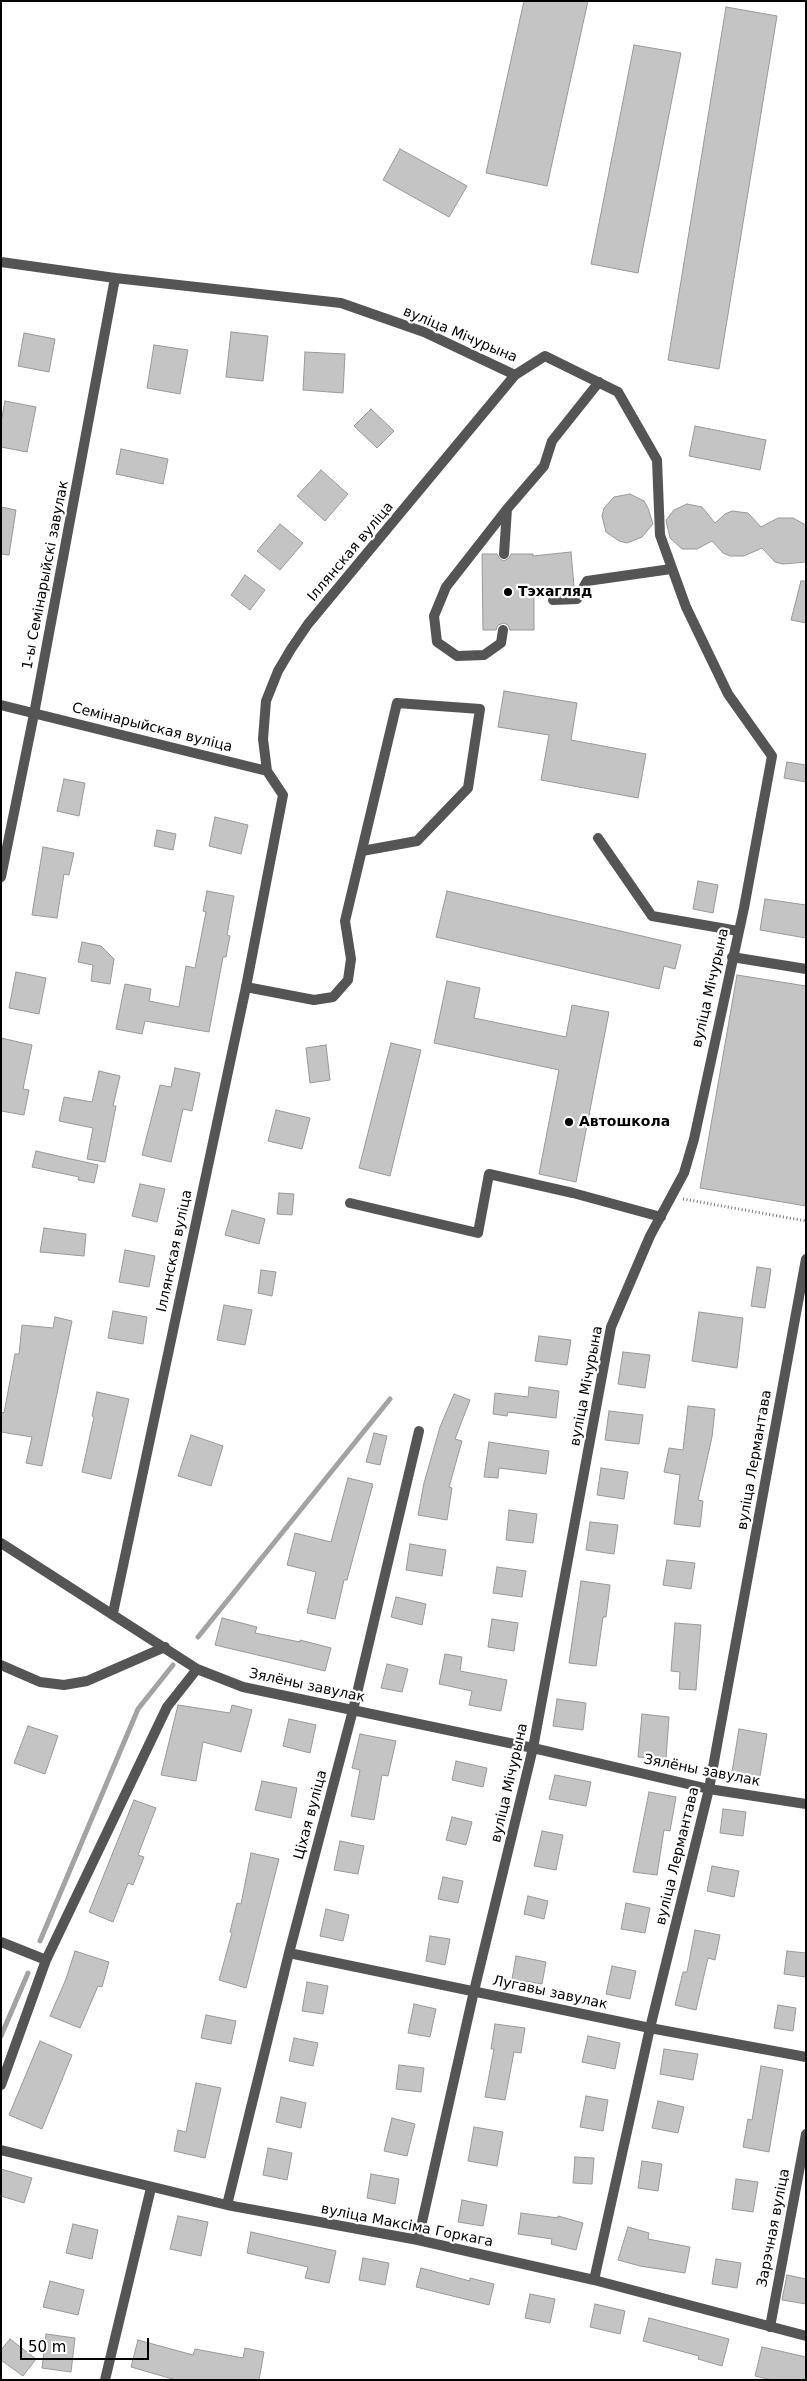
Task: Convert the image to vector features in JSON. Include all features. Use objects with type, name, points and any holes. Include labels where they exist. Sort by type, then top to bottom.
[{"type":"street","name":"вуліца Мічурына","points":[[1,262],[115,278],[341,303],[424,332],[515,375],[545,356],[618,392],[657,460],[660,535],[686,607],[728,694],[772,756],[738,931],[694,1139],[684,1173],[673,1197],[650,1236],[611,1327],[533,1748],[474,1991],[418,2240]]},
{"type":"street","name":"1-ы Семінарыйскі завулак","points":[[1,877],[34,714],[115,278]]},
{"type":"street","name":"Іллянская вуліца","points":[[113,1614],[246,987],[283,795],[267,771],[263,739],[266,701],[278,671],[308,624],[515,375]]},
{"type":"street","points":[[503,630],[501,643],[484,655],[457,656],[437,642],[434,616],[446,587],[507,508],[544,466],[552,441],[599,382]]},
{"type":"street","points":[[504,554],[507,508]]},
{"type":"street","points":[[553,600],[577,599],[587,581],[671,569]]},
{"type":"street","points":[[246,987],[314,1000],[332,997],[348,980],[350,959],[344,922],[397,703],[480,708],[468,788],[417,840],[362,851]]},
{"type":"street","name":"Семінарыйская вуліца","points":[[1,705],[267,771]]},
{"type":"street","points":[[598,838],[652,916],[738,931]]},
{"type":"street","points":[[732,956],[806,969]]},
{"type":"street","points":[[350,1204],[478,1233],[489,1174],[573,1193],[661,1218]]},
{"type":"street","name":"вуліца Лермантава","points":[[594,2280],[650,2028],[709,1789],[806,1259]]},
{"type":"street","name":"Ціхая вуліца","points":[[227,2206],[289,1953],[353,1710],[419,1431]]},
{"type":"street","points":[[1,1543],[198,1669],[167,1707],[46,1960],[1,2084]]},
{"type":"street","points":[[1,1665],[40,1682],[64,1685],[87,1681],[165,1648]]},
{"type":"street","name":"Зялёны завулак","points":[[198,1669],[242,1687],[533,1748],[709,1789],[806,1804]]},
{"type":"street","points":[[1,1942],[46,1960]]},
{"type":"street","name":"Лугавы завулак","points":[[289,1953],[650,2028],[806,2057]]},
{"type":"street","name":"Зарэчная вуліца","points":[[770,2327],[806,2134]]},
{"type":"street","name":"вуліца Максіма Горкага","points":[[1,2150],[227,2206],[418,2240],[594,2280],[806,2336]]},
{"type":"street","points":[[105,2380],[151,2188]]},
{"type":"path","points":[[673,1197],[806,1221]]},
{"type":"building","points":[[524,1],[588,1],[547,186],[486,173]]},
{"type":"building","points":[[726,7],[777,16],[719,369],[668,360]]},
{"type":"building","points":[[634,45],[681,53],[638,273],[591,264]]},
{"type":"building","points":[[400,149],[467,186],[449,217],[383,180]]},
{"type":"building","points":[[231,332],[268,336],[263,381],[226,377]]},
{"type":"building","points":[[24,333],[55,339],[49,372],[18,366]]},
{"type":"building","points":[[154,345],[188,350],[180,394],[147,388]]},
{"type":"building","points":[[305,352],[345,354],[343,393],[303,390]]},
{"type":"building","points":[[5,401],[36,407],[27,452],[1,447],[1,422]]},
{"type":"building","points":[[371,409],[394,431],[377,448],[354,426]]},
{"type":"building","points":[[695,426],[766,440],[760,470],[689,456]]},
{"type":"building","points":[[121,449],[168,459],[163,484],[116,474]]},
{"type":"building","points":[[321,470],[348,494],[325,521],[297,496]]},
{"type":"building","points":[[630,494],[644,501],[653,524],[642,537],[627,543],[619,541],[606,532],[602,516],[604,508],[614,497]]},
{"type":"building","points":[[687,504],[702,507],[715,523],[725,514],[732,511],[748,513],[761,527],[778,518],[793,518],[806,525],[806,562],[783,564],[775,562],[762,548],[744,556],[730,556],[723,553],[712,541],[697,549],[682,549],[670,538],[666,520],[674,510]]},
{"type":"building","points":[[1,507],[16,510],[9,555],[1,554]]},
{"type":"building","points":[[280,524],[303,543],[280,570],[257,551]]},
{"type":"building","name":"Тэхагляд","points":[[571,552],[574,586],[534,590],[534,630],[510,630],[508,625],[504,623],[498,625],[496,630],[483,630],[482,554],[497,554],[504,561],[511,554],[533,554],[533,556]]},
{"type":"building","points":[[245,575],[265,590],[250,610],[231,595]]},
{"type":"building","points":[[801,581],[806,581],[806,623],[791,620]]},
{"type":"building","points":[[504,691],[577,703],[571,740],[646,754],[638,798],[541,780],[549,735],[498,727]]},
{"type":"building","points":[[787,762],[806,765],[806,782],[784,778]]},
{"type":"building","points":[[64,779],[85,783],[79,816],[57,811]]},
{"type":"building","points":[[215,817],[248,825],[241,854],[209,846]]},
{"type":"building","points":[[157,830],[176,834],[173,850],[154,846]]},
{"type":"building","points":[[43,847],[74,853],[69,875],[64,874],[57,918],[32,915]]},
{"type":"building","points":[[698,881],[718,885],[713,913],[693,909]]},
{"type":"building","points":[[207,891],[234,896],[227,935],[230,936],[226,957],[223,957],[209,1032],[145,1021],[142,1034],[116,1029],[125,984],[151,989],[149,1001],[179,1007],[186,966],[195,968],[206,912],[203,911]]},
{"type":"building","points":[[447,891],[681,945],[675,969],[664,966],[659,989],[436,937]]},
{"type":"building","points":[[765,899],[806,905],[806,938],[760,930]]},
{"type":"building","points":[[82,942],[101,946],[114,959],[110,984],[91,981],[93,965],[78,962]]},
{"type":"building","points":[[16,972],[46,978],[39,1014],[9,1008]]},
{"type":"building","points":[[737,975],[806,986],[806,1206],[700,1188]]},
{"type":"building","points":[[447,981],[480,988],[474,1018],[566,1037],[572,1005],[609,1012],[576,1182],[539,1174],[559,1070],[434,1043]]},
{"type":"building","points":[[1,1038],[32,1045],[23,1089],[29,1090],[24,1115],[1,1111]]},
{"type":"building","points":[[391,1043],[421,1050],[390,1176],[359,1168]]},
{"type":"building","points":[[326,1045],[330,1080],[310,1083],[306,1048]]},
{"type":"building","points":[[175,1068],[200,1073],[192,1111],[183,1109],[171,1162],[142,1155],[160,1085],[171,1087]]},
{"type":"building","points":[[99,1071],[120,1076],[113,1106],[116,1106],[105,1162],[87,1159],[93,1128],[59,1121],[64,1097],[92,1102]]},
{"type":"building","points":[[276,1110],[310,1118],[302,1149],[268,1141]]},
{"type":"building","points":[[36,1151],[98,1165],[94,1183],[78,1180],[79,1177],[32,1167]]},
{"type":"building","points":[[140,1184],[165,1189],[157,1222],[132,1216]]},
{"type":"building","points":[[279,1193],[294,1194],[292,1215],[277,1214]]},
{"type":"building","points":[[232,1210],[265,1219],[259,1244],[225,1235]]},
{"type":"building","points":[[44,1228],[86,1234],[84,1256],[40,1252]]},
{"type":"building","points":[[125,1250],[155,1256],[149,1287],[119,1282]]},
{"type":"building","points":[[757,1267],[771,1269],[765,1308],[751,1306]]},
{"type":"building","points":[[261,1270],[276,1272],[272,1296],[258,1293]]},
{"type":"building","points":[[224,1305],[252,1310],[245,1345],[217,1340]]},
{"type":"building","points":[[113,1311],[147,1317],[143,1344],[108,1338]]},
{"type":"building","points":[[699,1312],[743,1318],[737,1368],[692,1361]]},
{"type":"building","points":[[55,1317],[72,1321],[42,1466],[26,1463],[32,1437],[1,1432],[1,1412],[4,1413],[15,1354],[19,1354],[22,1325],[53,1328]]},
{"type":"building","points":[[539,1336],[571,1340],[567,1365],[535,1361]]},
{"type":"building","points":[[623,1352],[650,1355],[645,1388],[618,1384]]},
{"type":"building","points":[[529,1387],[559,1391],[556,1418],[508,1412],[507,1416],[493,1414],[495,1393],[528,1397]]},
{"type":"building","points":[[97,1392],[129,1399],[111,1479],[82,1472],[94,1417],[92,1416]]},
{"type":"building","points":[[454,1394],[470,1400],[455,1439],[462,1441],[449,1487],[452,1488],[447,1520],[418,1515],[424,1483],[440,1427]]},
{"type":"building","points":[[688,1406],[715,1409],[712,1437],[698,1500],[703,1501],[700,1527],[674,1524],[680,1475],[664,1472],[669,1448],[683,1450]]},
{"type":"building","points":[[609,1411],[643,1415],[639,1444],[605,1440]]},
{"type":"building","points":[[374,1433],[387,1436],[380,1465],[366,1462]]},
{"type":"building","points":[[191,1435],[223,1446],[211,1486],[178,1476]]},
{"type":"building","points":[[489,1442],[549,1451],[546,1474],[499,1468],[498,1478],[484,1477]]},
{"type":"building","points":[[601,1468],[628,1472],[624,1499],[597,1495]]},
{"type":"building","points":[[348,1478],[373,1484],[347,1580],[344,1580],[335,1619],[307,1613],[316,1572],[287,1565],[295,1533],[331,1542]]},
{"type":"building","points":[[509,1510],[537,1514],[533,1543],[506,1540]]},
{"type":"building","points":[[590,1522],[618,1525],[614,1554],[586,1550]]},
{"type":"building","points":[[410,1544],[446,1550],[442,1576],[406,1570]]},
{"type":"building","points":[[667,1560],[695,1563],[691,1589],[663,1585]]},
{"type":"building","points":[[497,1567],[526,1571],[522,1597],[493,1593]]},
{"type":"building","points":[[581,1581],[610,1585],[606,1617],[603,1617],[596,1666],[569,1663]]},
{"type":"building","points":[[396,1597],[426,1604],[422,1625],[391,1617]]},
{"type":"building","points":[[222,1618],[257,1627],[255,1633],[300,1642],[300,1640],[331,1648],[325,1671],[215,1645]]},
{"type":"building","points":[[492,1619],[518,1623],[514,1651],[488,1647]]},
{"type":"building","points":[[675,1623],[701,1625],[696,1690],[679,1689],[680,1672],[671,1671]]},
{"type":"building","points":[[445,1654],[462,1657],[460,1671],[507,1680],[501,1711],[469,1705],[472,1691],[439,1684]]},
{"type":"building","points":[[387,1664],[408,1669],[402,1692],[381,1688]]},
{"type":"building","points":[[557,1699],[586,1703],[583,1730],[553,1726]]},
{"type":"building","points":[[178,1705],[230,1713],[232,1705],[252,1710],[241,1752],[203,1742],[196,1781],[161,1775]]},
{"type":"building","points":[[642,1714],[669,1717],[666,1759],[638,1757]]},
{"type":"building","points":[[289,1719],[316,1725],[310,1753],[283,1746]]},
{"type":"building","points":[[28,1726],[58,1736],[45,1774],[14,1763]]},
{"type":"building","points":[[739,1729],[767,1734],[759,1782],[731,1778]]},
{"type":"building","points":[[360,1734],[396,1741],[388,1776],[382,1775],[374,1820],[351,1816],[360,1770],[352,1768]]},
{"type":"building","points":[[456,1761],[487,1768],[483,1787],[452,1780]]},
{"type":"building","points":[[555,1775],[591,1782],[586,1806],[549,1799]]},
{"type":"building","points":[[262,1781],[297,1788],[291,1818],[255,1810]]},
{"type":"building","points":[[649,1792],[676,1797],[670,1831],[664,1830],[657,1875],[633,1872]]},
{"type":"building","points":[[134,1800],[156,1808],[138,1855],[144,1857],[133,1885],[128,1883],[113,1922],[89,1912]]},
{"type":"building","points":[[723,1809],[746,1812],[743,1836],[720,1833]]},
{"type":"building","points":[[452,1817],[472,1822],[466,1845],[446,1840]]},
{"type":"building","points":[[542,1831],[563,1835],[556,1870],[534,1866]]},
{"type":"building","points":[[340,1841],[364,1846],[358,1874],[334,1870]]},
{"type":"building","points":[[251,1853],[279,1859],[246,1988],[219,1980],[232,1933],[230,1932],[237,1903],[241,1904]]},
{"type":"building","points":[[712,1866],[739,1871],[734,1897],[707,1891]]},
{"type":"building","points":[[443,1877],[463,1881],[458,1903],[438,1899]]},
{"type":"building","points":[[528,1896],[548,1901],[544,1919],[524,1914]]},
{"type":"building","points":[[626,1903],[650,1908],[645,1933],[621,1929]]},
{"type":"building","points":[[326,1909],[349,1915],[343,1941],[320,1936]]},
{"type":"building","points":[[695,1930],[720,1935],[715,1960],[708,1958],[696,2010],[675,2005],[683,1972],[687,1972]]},
{"type":"building","points":[[430,1936],[450,1939],[445,1965],[426,1961]]},
{"type":"building","points":[[75,1951],[109,1962],[102,1987],[98,1986],[80,2028],[50,2016],[66,1979]]},
{"type":"building","points":[[787,1951],[806,1953],[806,1977],[784,1974]]},
{"type":"building","points":[[516,1956],[546,1962],[542,1984],[512,1979]]},
{"type":"building","points":[[612,1966],[636,1971],[630,1999],[606,1994]]},
{"type":"building","points":[[307,1982],[328,1986],[323,2014],[302,2011]]},
{"type":"building","points":[[414,2004],[436,2009],[430,2037],[408,2033]]},
{"type":"building","points":[[778,2005],[796,2008],[793,2031],[774,2028]]},
{"type":"building","points":[[206,2015],[236,2021],[231,2044],[201,2038]]},
{"type":"building","points":[[495,2024],[525,2028],[521,2053],[514,2052],[505,2100],[485,2097],[494,2049],[491,2049]]},
{"type":"building","points":[[588,2036],[620,2043],[615,2069],[582,2062]]},
{"type":"building","points":[[294,2038],[318,2043],[313,2066],[289,2061]]},
{"type":"building","points":[[40,2041],[72,2055],[42,2129],[9,2115]]},
{"type":"building","points":[[664,2049],[698,2054],[693,2080],[660,2074]]},
{"type":"building","points":[[399,2065],[424,2068],[421,2092],[396,2089]]},
{"type":"building","points":[[761,2066],[783,2070],[769,2152],[743,2147],[748,2119],[752,2120]]},
{"type":"building","points":[[196,2083],[221,2088],[205,2158],[174,2151],[178,2130],[186,2132]]},
{"type":"building","points":[[586,2096],[608,2100],[603,2131],[580,2127]]},
{"type":"building","points":[[281,2097],[306,2103],[301,2128],[276,2122]]},
{"type":"building","points":[[658,2101],[684,2107],[678,2133],[652,2128]]},
{"type":"building","points":[[392,2118],[415,2124],[407,2156],[384,2151]]},
{"type":"building","points":[[474,2127],[503,2132],[497,2166],[468,2161]]},
{"type":"building","points":[[268,2148],[292,2153],[287,2180],[263,2175]]},
{"type":"building","points":[[575,2157],[594,2158],[592,2184],[573,2183]]},
{"type":"building","points":[[642,2161],[662,2164],[658,2191],[638,2188]]},
{"type":"building","points":[[1,2169],[32,2178],[24,2203],[1,2196]]},
{"type":"building","points":[[371,2174],[399,2179],[395,2204],[367,2198]]},
{"type":"building","points":[[736,2179],[758,2182],[753,2212],[732,2209]]},
{"type":"building","points":[[462,2200],[487,2205],[483,2226],[458,2222]]},
{"type":"building","points":[[521,2213],[558,2218],[558,2216],[583,2223],[576,2250],[551,2244],[552,2239],[518,2234]]},
{"type":"building","points":[[178,2216],[208,2222],[201,2256],[170,2249]]},
{"type":"building","points":[[73,2224],[98,2230],[92,2259],[66,2253]]},
{"type":"building","points":[[628,2227],[649,2233],[648,2239],[690,2247],[685,2273],[640,2266],[618,2260]]},
{"type":"building","points":[[251,2232],[336,2251],[329,2283],[305,2278],[308,2267],[247,2253]]},
{"type":"building","points":[[363,2258],[389,2263],[385,2285],[359,2280]]},
{"type":"building","points":[[716,2259],[741,2263],[737,2288],[712,2284]]},
{"type":"building","points":[[421,2268],[470,2281],[470,2278],[494,2284],[489,2305],[416,2287]]},
{"type":"building","points":[[787,2275],[806,2279],[806,2304],[782,2300]]},
{"type":"building","points":[[50,2281],[84,2290],[78,2315],[43,2307]]},
{"type":"building","points":[[530,2294],[555,2299],[550,2323],[525,2318]]},
{"type":"building","points":[[595,2304],[625,2311],[620,2334],[590,2327]]},
{"type":"building","points":[[649,2318],[729,2339],[722,2366],[698,2359],[699,2356],[643,2341]]},
{"type":"building","points":[[46,2334],[75,2338],[71,2372],[42,2368]]},
{"type":"building","points":[[10,2339],[36,2359],[23,2376],[1,2360],[1,2350]]},
{"type":"building","points":[[138,2340],[193,2355],[195,2349],[243,2358],[245,2348],[264,2352],[259,2380],[176,2380],[131,2367]]},
{"type":"building","points":[[762,2347],[806,2357],[806,2380],[772,2380],[755,2376]]},
{"type":"waterway","points":[[198,1637],[390,1399]]},
{"type":"waterway","points":[[40,1941],[138,1709],[173,1665]]},
{"type":"waterway","points":[[1,2036],[28,1973]]},
{"type":"place","name":"Тэхагляд","points":[[508,592]]},
{"type":"place","name":"Автошкола","points":[[569,1122]]}]
